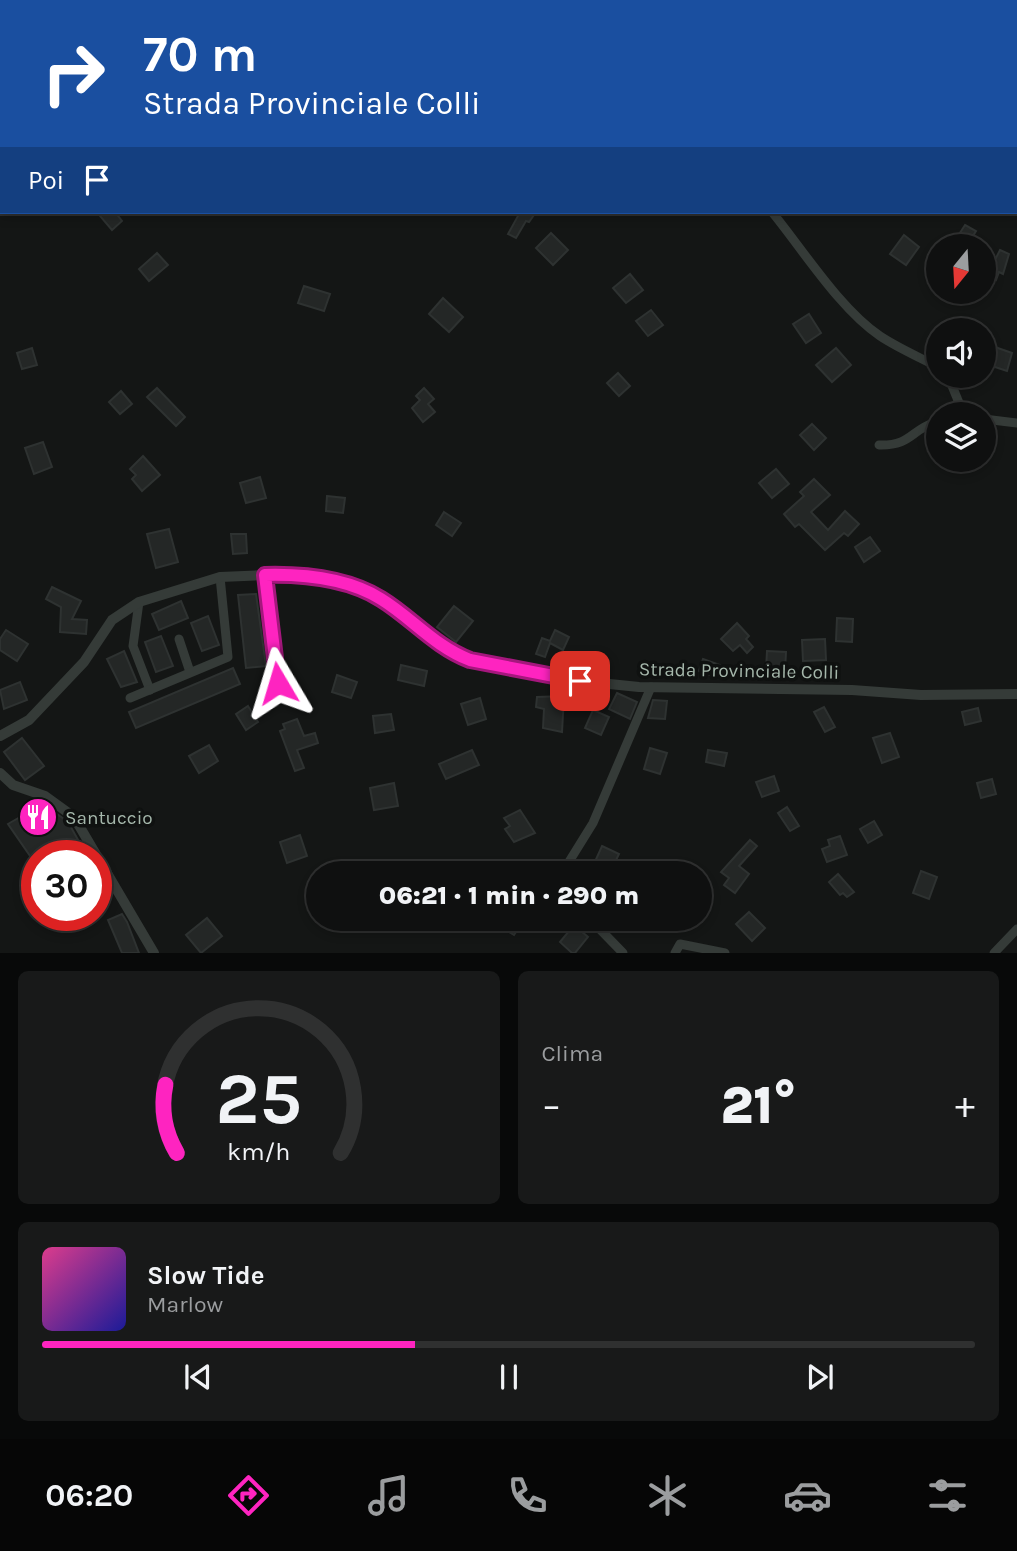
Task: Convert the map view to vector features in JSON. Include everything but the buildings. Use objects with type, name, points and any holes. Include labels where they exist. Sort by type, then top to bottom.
[{"type":"street","points":[[774,214],[838,296],[862,320],[879,335],[926,360]]},
{"type":"street","points":[[996,420],[1017,423]]},
{"type":"street","points":[[879,445],[898,445],[926,426]]},
{"type":"street","points":[[265,575],[278,683]]},
{"type":"street","name":"Strada Provinciale Colli","points":[[0,736],[29,720],[84,662],[112,620],[139,602],[220,577],[265,575],[337,580],[380,598],[422,633],[470,660],[580,681],[651,687],[852,690],[921,695],[1017,694]]},
{"type":"street","points":[[130,698],[228,657],[220,577]]},
{"type":"street","points":[[139,602],[133,646],[150,690]]},
{"type":"street","points":[[179,639],[190,673]]},
{"type":"street","points":[[569,861],[593,823],[651,687]]},
{"type":"street","points":[[0,773],[13,785],[45,796],[74,817],[154,953]]},
{"type":"street","points":[[993,953],[1017,929]]},
{"type":"street","points":[[602,931],[623,953]]},
{"type":"street","points":[[675,953],[680,944],[724,953]]},
{"type":"place","name":"Santuccio","points":[[38,817]]},
{"type":"route","points":[[278,683],[265,575],[337,580],[380,598],[422,633],[470,660],[580,681]]}]
